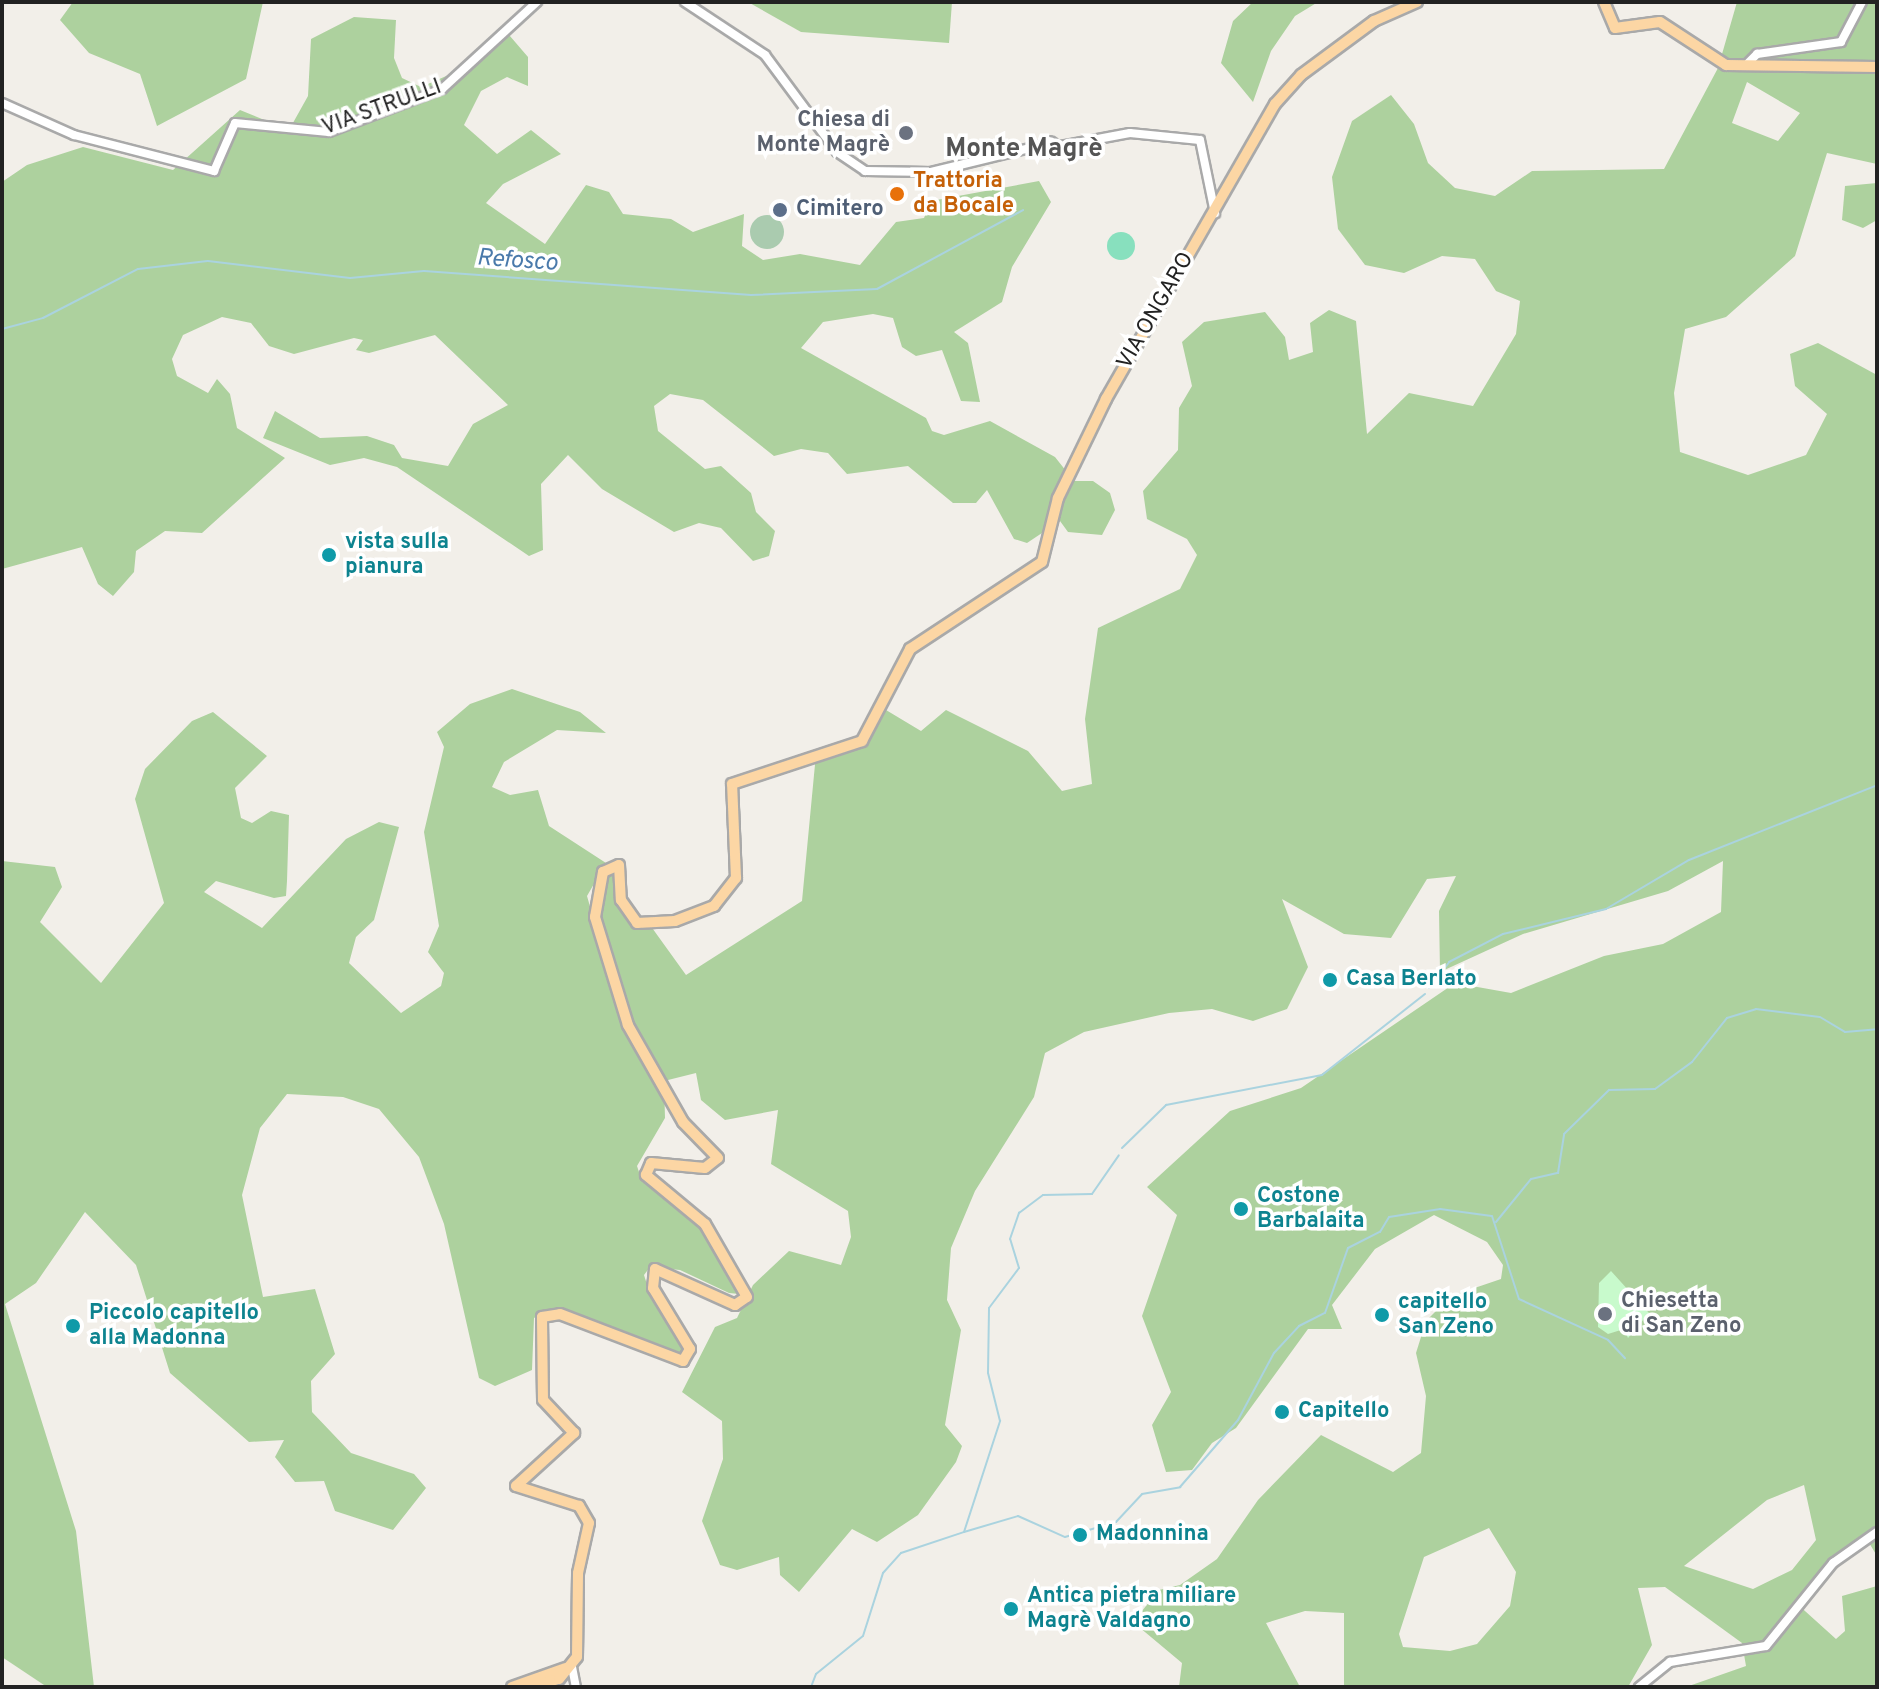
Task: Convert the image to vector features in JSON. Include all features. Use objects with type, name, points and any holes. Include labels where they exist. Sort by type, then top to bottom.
[{"type":"main road","name":"VIA ONGARO","points":[[572,1667],[588,1516],[571,1502],[527,1495],[516,1482],[574,1433],[543,1400],[542,1317],[560,1314],[683,1361],[690,1349],[657,1297],[655,1269],[735,1305],[747,1297],[705,1224],[646,1175],[651,1163],[705,1168],[718,1158],[683,1122],[628,1025],[595,917],[599,882],[607,865],[619,865],[621,900],[637,923],[702,913],[736,878],[732,784],[862,741],[894,668],[926,637],[1042,562],[1058,498],[1106,399],[1290,85],[1374,21],[1417,2]]},
{"type":"main road","points":[[1604,2],[1615,28],[1652,19],[1720,63],[1877,67]]},
{"type":"main road","points":[[512,1687],[572,1667]]},
{"type":"main road","points":[[532,1687],[572,1667]]},
{"type":"street","name":"VIA STRULLI","points":[[2,103],[74,135],[214,171],[235,123],[329,132],[442,89],[537,2]]},
{"type":"street","points":[[685,2],[765,55],[805,104],[837,152],[873,173],[931,172],[1043,145],[1048,153],[1055,147],[1130,133],[1200,140],[1215,213]]},
{"type":"street","points":[[1748,63],[1757,54],[1841,42],[1862,2]]},
{"type":"street","points":[[1639,1687],[1670,1662],[1766,1646],[1833,1563],[1877,1532]]},
{"type":"street","points":[[572,1667],[576,1687]]},
{"type":"green space","points":[[73,2],[263,2],[246,79],[157,126],[140,74],[89,53],[60,20]]},
{"type":"green space","points":[[748,2],[952,2],[949,43],[801,32]]},
{"type":"green space","points":[[1253,2],[1318,2],[1295,16],[1271,51],[1253,102],[1221,63],[1233,21]]},
{"type":"green space","points":[[1737,2],[1877,2],[1877,164],[1827,153],[1795,256],[1726,317],[1685,329],[1674,393],[1680,452],[1748,475],[1806,455],[1827,414],[1795,386],[1790,354],[1818,343],[1877,375],[1877,1556],[1865,1536],[1824,1566],[1795,1602],[1836,1639],[1845,1631],[1842,1596],[1877,1586],[1877,1687],[1686,1687],[1746,1666],[1742,1643],[1665,1587],[1638,1588],[1652,1645],[1628,1687],[1344,1687],[1344,1613],[1305,1611],[1266,1623],[1300,1687],[1179,1687],[1182,1663],[1133,1622],[1159,1590],[1180,1585],[1217,1559],[1258,1500],[1321,1435],[1393,1472],[1421,1453],[1426,1396],[1416,1353],[1426,1321],[1451,1296],[1501,1279],[1503,1265],[1487,1242],[1434,1215],[1375,1249],[1332,1305],[1342,1329],[1308,1329],[1236,1428],[1212,1443],[1192,1470],[1166,1472],[1152,1425],[1171,1392],[1142,1316],[1177,1215],[1147,1187],[1230,1111],[1301,1088],[1455,983],[1511,993],[1604,956],[1663,944],[1721,912],[1723,861],[1668,891],[1523,934],[1440,972],[1439,911],[1456,876],[1427,879],[1391,938],[1344,934],[1282,899],[1308,967],[1287,1009],[1253,1021],[1212,1009],[1169,1013],[1084,1032],[1045,1053],[1034,1097],[975,1191],[951,1248],[947,1300],[961,1330],[945,1425],[962,1446],[956,1462],[918,1515],[877,1542],[852,1529],[799,1592],[780,1575],[779,1557],[737,1570],[720,1565],[702,1521],[723,1459],[722,1421],[682,1392],[715,1327],[737,1318],[753,1285],[789,1251],[841,1265],[851,1237],[848,1211],[771,1164],[778,1110],[725,1120],[701,1100],[696,1073],[664,1081],[665,1118],[637,1166],[641,1178],[695,1222],[739,1286],[739,1294],[729,1293],[680,1270],[650,1267],[644,1275],[652,1300],[684,1347],[681,1354],[547,1310],[534,1318],[532,1370],[495,1386],[479,1378],[444,1224],[419,1157],[379,1109],[343,1097],[287,1094],[260,1128],[242,1195],[263,1297],[315,1289],[335,1354],[311,1381],[312,1412],[351,1453],[414,1474],[426,1488],[393,1530],[335,1511],[324,1481],[295,1482],[275,1457],[284,1440],[249,1442],[170,1373],[136,1265],[85,1212],[36,1283],[5,1304],[76,1531],[94,1687],[47,1687],[2,1657],[2,861],[55,867],[62,887],[40,922],[101,983],[164,903],[135,799],[145,769],[192,721],[213,712],[267,756],[235,788],[241,818],[252,823],[271,811],[289,815],[287,881],[286,896],[274,898],[216,881],[204,892],[262,928],[346,839],[379,822],[399,827],[374,920],[356,937],[349,963],[401,1013],[441,986],[444,973],[428,952],[439,926],[424,832],[444,747],[437,732],[470,704],[512,689],[580,712],[606,733],[557,730],[504,762],[492,787],[510,795],[538,790],[549,826],[606,863],[587,896],[627,1037],[655,1069],[638,1044],[595,917],[599,882],[615,866],[628,914],[650,925],[686,975],[802,901],[816,754],[862,735],[876,704],[921,731],[946,710],[1028,751],[1062,791],[1092,784],[1085,719],[1098,628],[1180,589],[1197,555],[1187,539],[1147,519],[1143,491],[1178,450],[1179,408],[1192,386],[1182,342],[1204,322],[1265,312],[1285,337],[1289,360],[1313,352],[1310,323],[1329,310],[1356,321],[1367,434],[1409,393],[1473,406],[1516,334],[1520,301],[1496,291],[1475,259],[1442,256],[1404,273],[1365,265],[1338,229],[1332,177],[1352,121],[1391,95],[1414,124],[1428,163],[1455,188],[1495,196],[1532,171],[1664,169],[1718,68]],"holes":[[[1747,82],[1800,113],[1778,141],[1732,123]],[[1804,1485],[1816,1540],[1792,1570],[1753,1589],[1684,1566],[1767,1500]],[[1489,1528],[1516,1572],[1510,1606],[1477,1644],[1450,1651],[1403,1647],[1399,1634],[1424,1557]]]},
{"type":"green space","points":[[354,17],[396,20],[394,58],[402,78],[421,87],[460,70],[503,28],[528,57],[528,86],[507,77],[481,91],[464,125],[497,154],[531,130],[561,154],[503,184],[486,203],[545,244],[586,185],[609,192],[623,214],[671,219],[693,232],[744,214],[742,246],[763,260],[800,254],[860,265],[896,222],[924,218],[931,201],[1039,181],[1051,202],[1012,267],[1002,302],[954,332],[968,343],[980,402],[961,401],[942,350],[916,356],[902,347],[893,318],[873,314],[823,322],[801,348],[926,418],[932,431],[944,435],[990,421],[1055,457],[1074,481],[1093,481],[1110,493],[1115,510],[1102,535],[1068,532],[1060,521],[1027,543],[1014,539],[987,490],[976,503],[953,503],[908,466],[847,474],[828,453],[801,449],[774,456],[703,400],[670,394],[654,406],[658,431],[705,469],[721,466],[751,493],[756,512],[775,531],[769,556],[753,561],[721,528],[699,523],[674,532],[602,489],[568,455],[541,484],[543,550],[529,556],[397,467],[364,458],[330,465],[263,438],[275,411],[320,438],[367,436],[394,445],[402,458],[448,466],[473,424],[508,405],[435,335],[369,353],[356,350],[363,340],[354,338],[294,354],[269,346],[251,323],[222,317],[183,335],[172,359],[177,376],[208,393],[217,379],[230,394],[237,428],[285,458],[202,533],[165,531],[136,551],[134,572],[113,596],[98,584],[82,547],[2,569],[2,182],[27,165],[83,147],[173,170],[240,110],[289,130],[308,96],[311,39]]},
{"type":"green space","points":[[1877,183],[1877,220],[1863,228],[1842,220],[1845,186]]},
{"type":"green space","points":[[767,215],[779,220],[784,232],[779,244],[767,249],[755,244],[750,232],[755,220]]},
{"type":"green space","points":[[1121,232],[1131,236],[1135,246],[1131,256],[1121,260],[1111,256],[1107,246],[1111,236]]},
{"type":"green space","points":[[1611,1271],[1649,1313],[1628,1338],[1624,1329],[1608,1334],[1598,1327],[1599,1283]]},
{"type":"waterway","name":"Refosco","points":[[2,329],[43,318],[138,269],[208,261],[350,278],[424,271],[751,295],[877,289],[1023,210]]},
{"type":"waterway","points":[[1429,988],[1449,962],[1503,934],[1606,909],[1689,860],[1877,785]]},
{"type":"waterway","points":[[1122,1148],[1166,1105],[1322,1075],[1425,994]]},
{"type":"waterway","points":[[1496,1222],[1531,1179],[1558,1173],[1564,1134],[1609,1090],[1655,1089],[1692,1062],[1727,1018],[1756,1009],[1820,1017],[1845,1032],[1877,1029]]},
{"type":"waterway","points":[[811,1687],[816,1674],[863,1636],[883,1573],[901,1553],[964,1532],[1000,1421],[988,1373],[989,1308],[1019,1268],[1010,1239],[1019,1213],[1043,1195],[1092,1194],[1119,1155]]},
{"type":"waterway","points":[[964,1532],[1018,1516],[1065,1537],[1116,1522],[1142,1494],[1180,1487],[1238,1420],[1274,1353],[1299,1326],[1325,1313],[1348,1248],[1380,1232],[1389,1217],[1440,1209],[1492,1216],[1519,1299],[1608,1340],[1625,1358]]},
{"type":"place","name":"Chiesa di Monte Magrè","points":[[906,133]]},
{"type":"place","name":"Trattoria da Bocale","points":[[897,194]]},
{"type":"place","name":"Cimitero","points":[[780,210]]},
{"type":"place","name":"vista sulla pianura","points":[[329,555]]},
{"type":"place","name":"Casa Berlato","points":[[1330,980]]},
{"type":"place","name":"Costone Barbalaita","points":[[1241,1209]]},
{"type":"place","name":"Chiesetta di San Zeno","points":[[1605,1314]]},
{"type":"place","name":"capitello San Zeno","points":[[1382,1315]]},
{"type":"place","name":"Piccolo capitello alla Madonna","points":[[73,1326]]},
{"type":"place","name":"Capitello","points":[[1282,1412]]},
{"type":"place","name":"Madonnina","points":[[1080,1535]]},
{"type":"place","name":"Antica pietra miliare Magrè Valdagno","points":[[1011,1609]]},
{"type":"district","name":"Monte Magrè","points":[[1024,150]]}]
